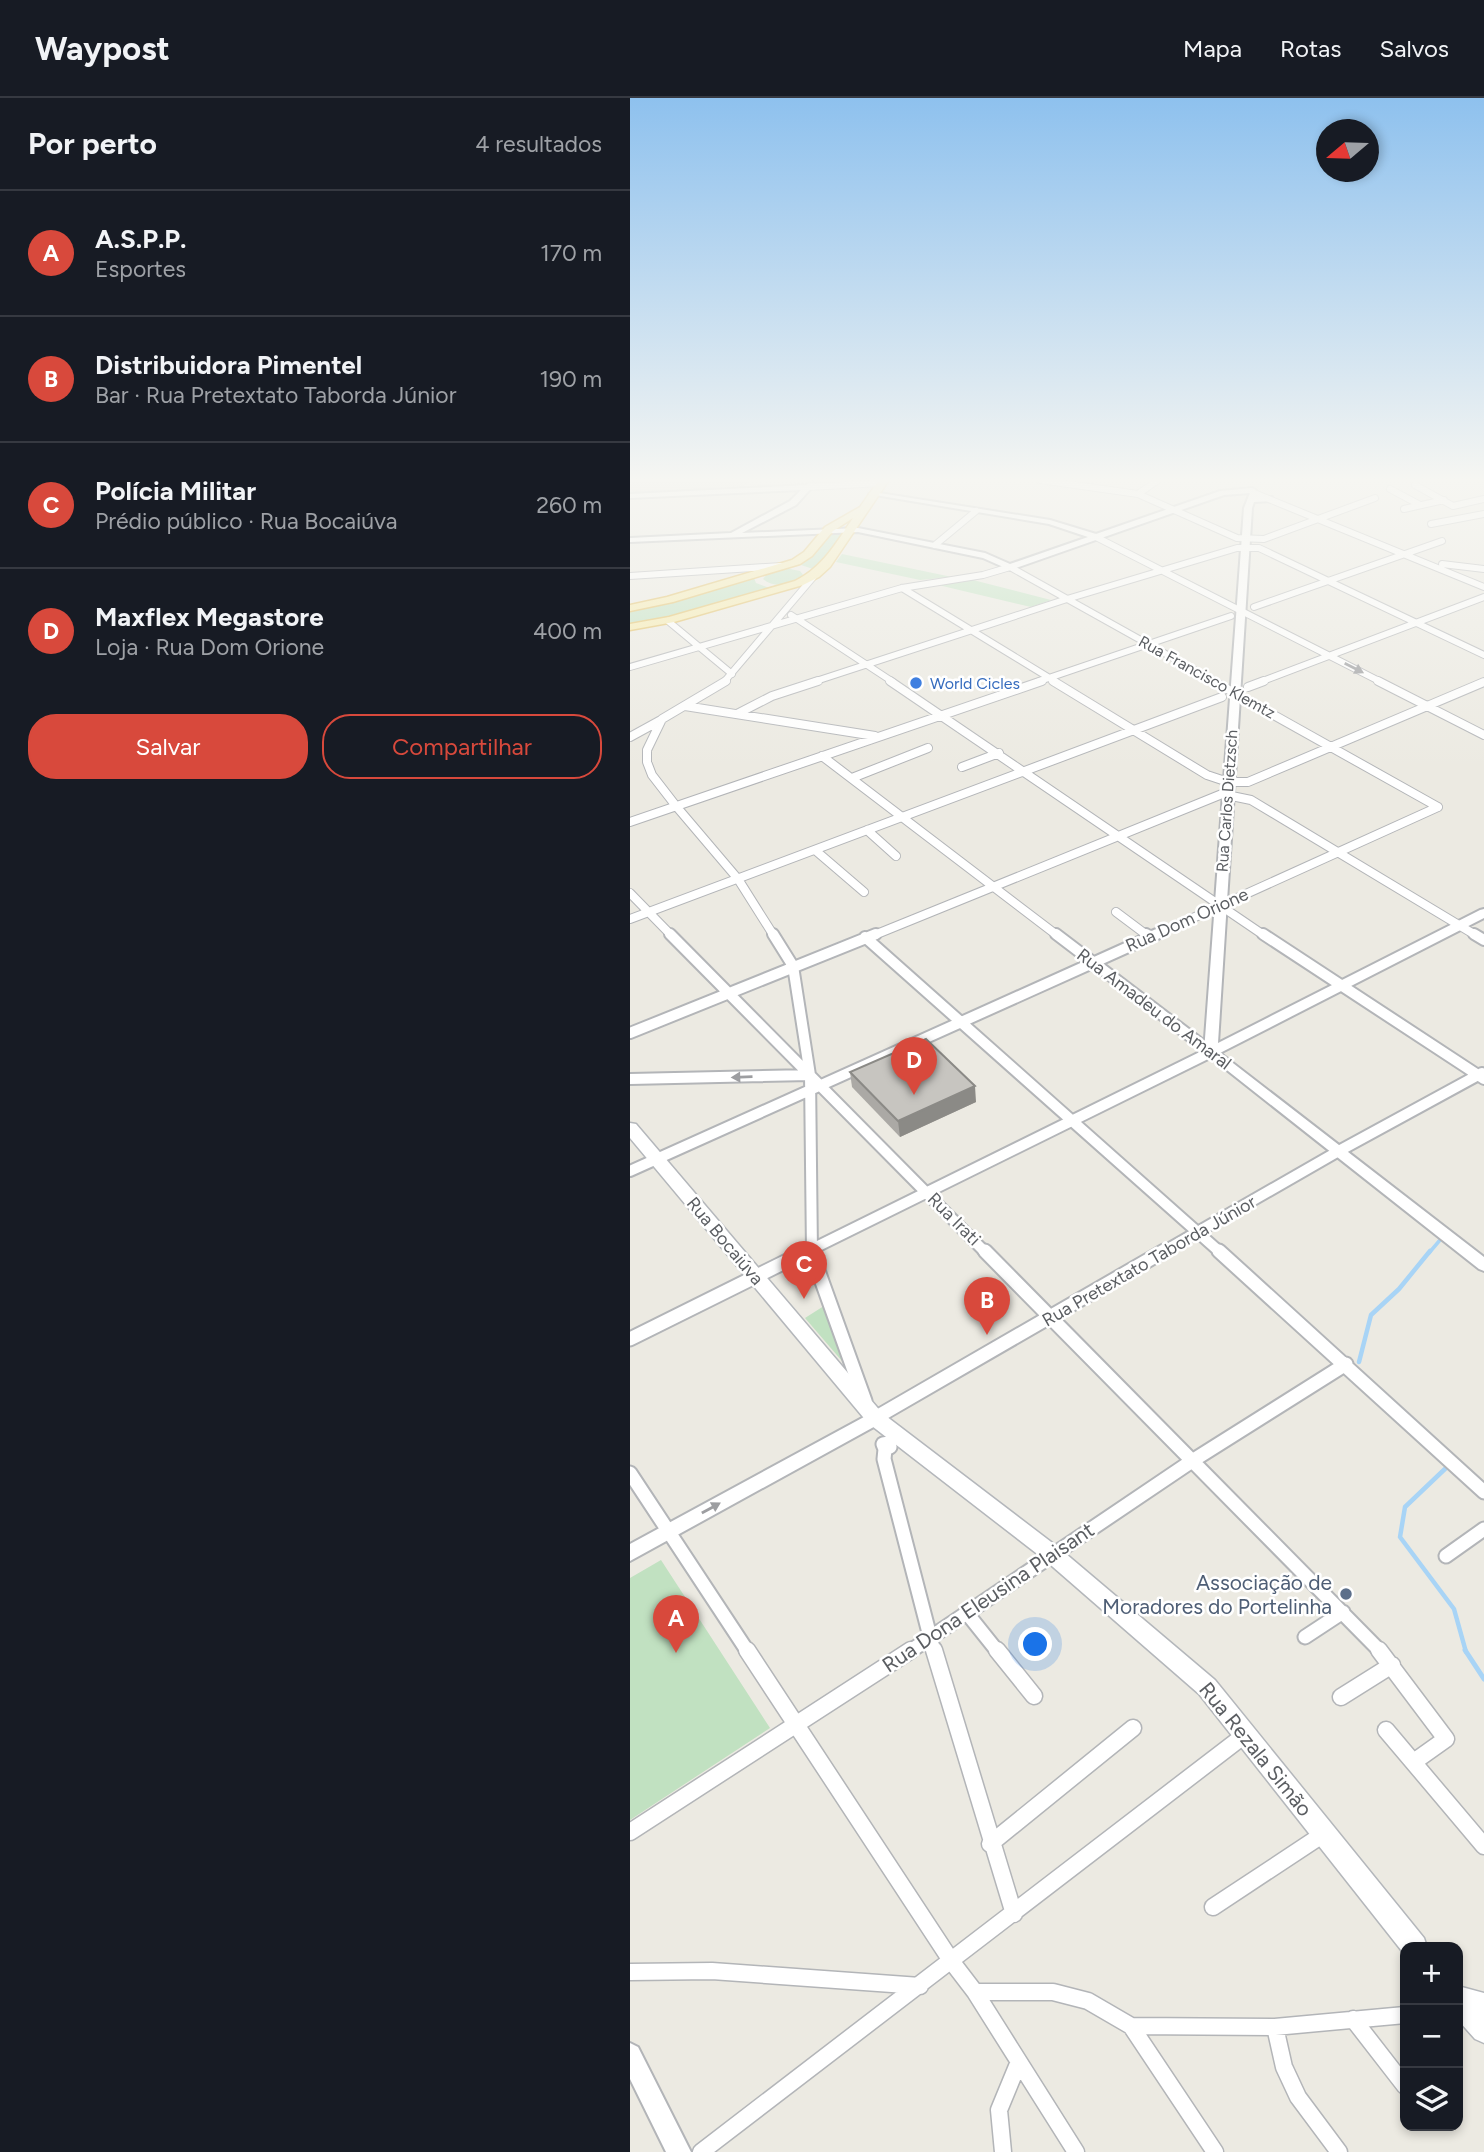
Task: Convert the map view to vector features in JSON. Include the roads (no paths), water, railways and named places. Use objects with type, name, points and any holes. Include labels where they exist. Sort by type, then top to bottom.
[{"type":"main road","points":[[630,608],[754,576]]},
{"type":"main road","points":[[757,576],[762,584],[780,588]]},
{"type":"main road","points":[[630,627],[668,621],[813,576]]},
{"type":"main road","name":"Rua Bocaiúva","points":[[630,1128],[872,1414]]},
{"type":"main road","name":"Rua Rezala Simão","points":[[872,1414],[1052,1554],[1191,1672],[1246,1734],[1411,1942]]},
{"type":"main road","points":[[1463,2001],[1484,2006]]},
{"type":"main road","points":[[1462,2005],[1484,2030]]},
{"type":"street","points":[[630,737],[726,681],[814,576]]},
{"type":"street","points":[[630,667],[902,588],[979,576]]},
{"type":"street","name":"Rua Francisco Klemtz","points":[[1026,576],[1438,807]]},
{"type":"street","points":[[737,714],[772,696],[865,664],[1141,576]]},
{"type":"street","points":[[1170,576],[1236,614],[1330,656],[1484,735]]},
{"type":"street","name":"Rua Carlos Dietzsch","points":[[1211,1052],[1235,692],[1236,614],[1241,576]]},
{"type":"street","points":[[1316,576],[1484,655]]},
{"type":"street","points":[[1254,607],[1346,576]]},
{"type":"street","points":[[1459,576],[1484,587]]},
{"type":"street","points":[[780,588],[790,593],[793,602]]},
{"type":"street","points":[[902,588],[968,631],[1484,940]]},
{"type":"street","points":[[1248,687],[1484,597]]},
{"type":"street","points":[[786,611],[999,753],[1219,905],[1482,1075]]},
{"type":"street","points":[[630,822],[1236,614]]},
{"type":"street","points":[[668,621],[732,674]]},
{"type":"street","points":[[630,1033],[1117,836],[1484,682]]},
{"type":"street","points":[[630,919],[1222,696]]},
{"type":"street","points":[[685,706],[877,737]]},
{"type":"street","points":[[630,1079],[810,1075],[793,965],[738,879],[652,775],[647,762],[647,750],[663,719]]},
{"type":"street","points":[[852,778],[928,748]]},
{"type":"street","points":[[962,767],[999,753]]},
{"type":"street","name":"Rua Amadeu do Amaral","points":[[822,755],[1211,1052],[1484,1265]]},
{"type":"street","name":"Rua Dom Orione","points":[[630,1171],[1438,807]]},
{"type":"street","points":[[867,830],[896,856]]},
{"type":"street","points":[[814,850],[864,892]]},
{"type":"street","name":"Rua Irati","points":[[630,893],[810,1075],[815,1088],[926,1192],[1343,1612],[1392,1665],[1446,1739],[1415,1760]]},
{"type":"street","points":[[1116,912],[1149,936]]},
{"type":"street","points":[[630,1339],[1211,1052],[1484,913]]},
{"type":"street","points":[[865,937],[1070,1122],[1346,1364],[1484,1492]]},
{"type":"street","name":"Rua Pretextato Taborda Júnior","points":[[630,1553],[1338,1152],[1482,1075]]},
{"type":"street","points":[[815,1088],[810,1249],[872,1414]]},
{"type":"street","name":"Rua Dona Eleusina Plaisant","points":[[630,1832],[929,1639],[1192,1461],[1346,1364]]},
{"type":"street","points":[[885,1449],[884,1459],[929,1639],[990,1844],[1014,1914]]},
{"type":"street","points":[[630,1473],[952,1962],[975,1992],[1076,2152]]},
{"type":"street","points":[[1446,1556],[1484,1529]]},
{"type":"street","points":[[966,1612],[1034,1696]]},
{"type":"street","points":[[1305,1637],[1343,1612]]},
{"type":"street","points":[[1341,1697],[1392,1665]]},
{"type":"street","points":[[990,1844],[1133,1728]]},
{"type":"street","points":[[1386,1730],[1415,1760],[1484,1846]]},
{"type":"street","points":[[701,2152],[1246,1734]]},
{"type":"street","points":[[1213,1907],[1325,1833]]},
{"type":"street","points":[[630,1972],[712,1971],[920,1986]]},
{"type":"street","points":[[975,1992],[1053,1992],[1088,2001],[1132,2026],[1215,2152]]},
{"type":"street","points":[[1132,2026],[1275,2027],[1400,2016]]},
{"type":"street","points":[[1353,2019],[1400,2080]]},
{"type":"street","points":[[1275,2027],[1284,2067],[1298,2097],[1339,2152]]},
{"type":"street","points":[[630,2055],[679,2152]]},
{"type":"street","points":[[1003,2152],[999,2110],[1018,2064]]},
{"type":"waterway","points":[[1429,1253],[1440,1240]]},
{"type":"waterway","points":[[1359,1362],[1371,1315],[1399,1289],[1430,1251]]},
{"type":"waterway","points":[[1447,1467],[1405,1507],[1400,1537],[1454,1609],[1466,1651]]},
{"type":"waterway","points":[[1466,1651],[1484,1679]]},
{"type":"place","name":"World Cicles","points":[[916,683]]},
{"type":"place","name":"Maxflex Megastore","points":[[914,1095]]},
{"type":"place","name":"Polícia Militar","points":[[804,1299]]},
{"type":"place","name":"Distribuidora Pimentel","points":[[987,1335]]},
{"type":"place","name":"Associação de Moradores do Portelinha","points":[[1346,1594]]},
{"type":"place","name":"A.S.P.P.","points":[[676,1653]]}]
